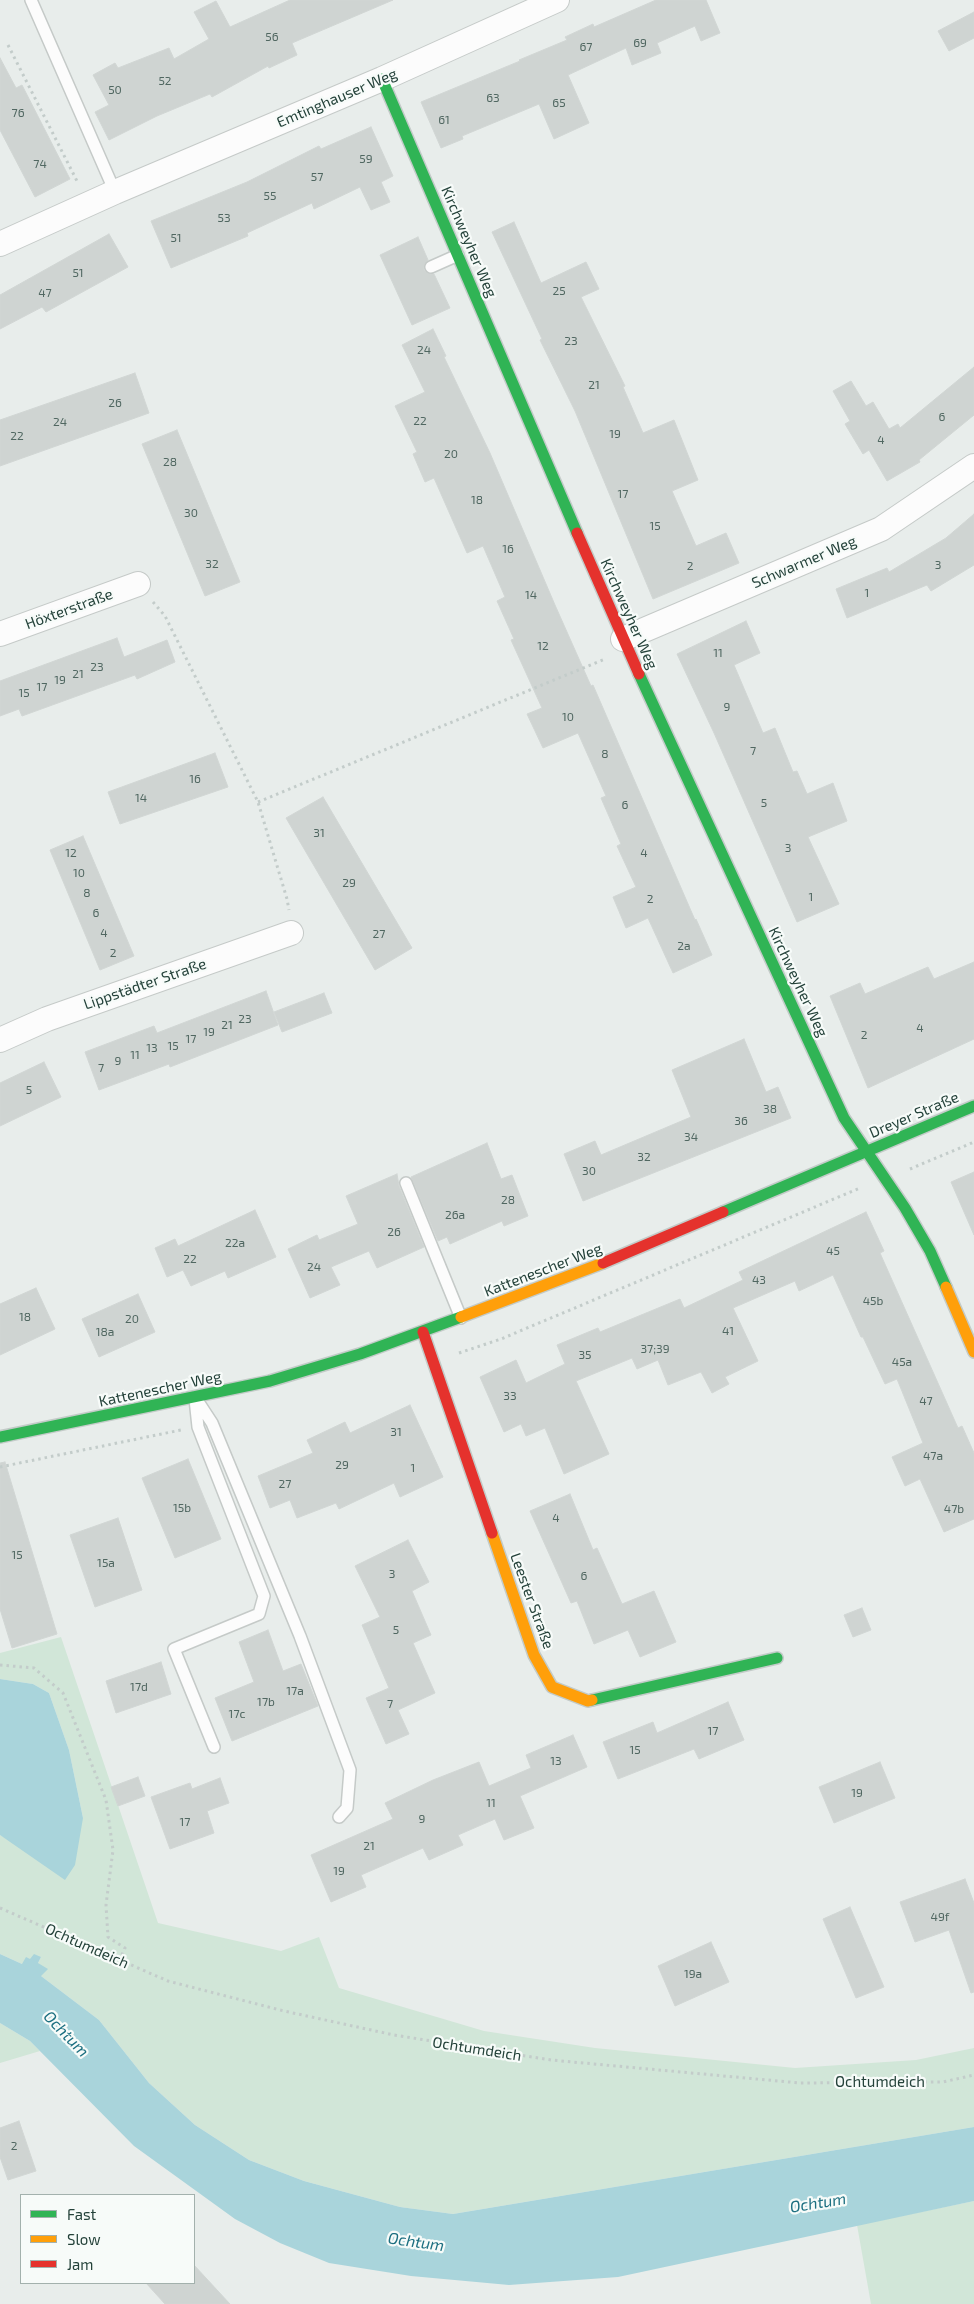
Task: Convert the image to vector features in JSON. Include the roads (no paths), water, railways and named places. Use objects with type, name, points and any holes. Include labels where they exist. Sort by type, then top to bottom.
[{"type":"street","name":"Emtinghauser Weg","points":[[0,244],[115,192],[382,79],[558,0]]},
{"type":"street","name":"Kirchweyher Weg","points":[[382,79],[625,645],[844,1118],[867,1152]]},
{"type":"street","name":"Schwarmer Weg","points":[[625,645],[881,529],[974,466]]},
{"type":"street","name":"Höxterstraße","points":[[0,634],[138,584]]},
{"type":"street","name":"Lippstädter Straße","points":[[0,1040],[47,1019],[292,933]]},
{"type":"street","name":"Dreyer Straße","points":[[867,1152],[974,1106]]},
{"type":"street","name":"Kattenescher Weg","points":[[0,1437],[270,1382],[423,1332],[600,1264],[867,1152]]},
{"type":"street","points":[[867,1152],[906,1208],[930,1251],[974,1352]]},
{"type":"street","name":"Leester Straße","points":[[423,1332],[534,1655],[552,1687],[588,1701],[777,1658]]},
{"type":"lane","points":[[30,0],[115,192]]},
{"type":"lane","points":[[432,267],[458,255]]},
{"type":"lane","points":[[406,1183],[461,1318]]},
{"type":"lane","points":[[195,1397],[198,1426],[264,1596],[259,1614],[174,1649],[214,1747]]},
{"type":"lane","points":[[195,1397],[212,1423],[300,1636],[350,1770],[347,1808],[340,1817]]},
{"type":"water","points":[[0,1679],[33,1684],[49,1693],[69,1750],[83,1818],[75,1865],[65,1880],[0,1835]]},
{"type":"water","name":"Ochtum","points":[[0,1954],[22,1964],[26,1957],[30,1959],[34,1954],[41,1957],[38,1963],[48,1969],[41,1976],[99,2020],[149,2083],[195,2125],[249,2160],[304,2181],[400,2207],[453,2214],[974,2127],[974,2201],[618,2277],[509,2285],[411,2276],[329,2263],[280,2243],[235,2219],[134,2146],[30,2041],[0,2023]]}]
